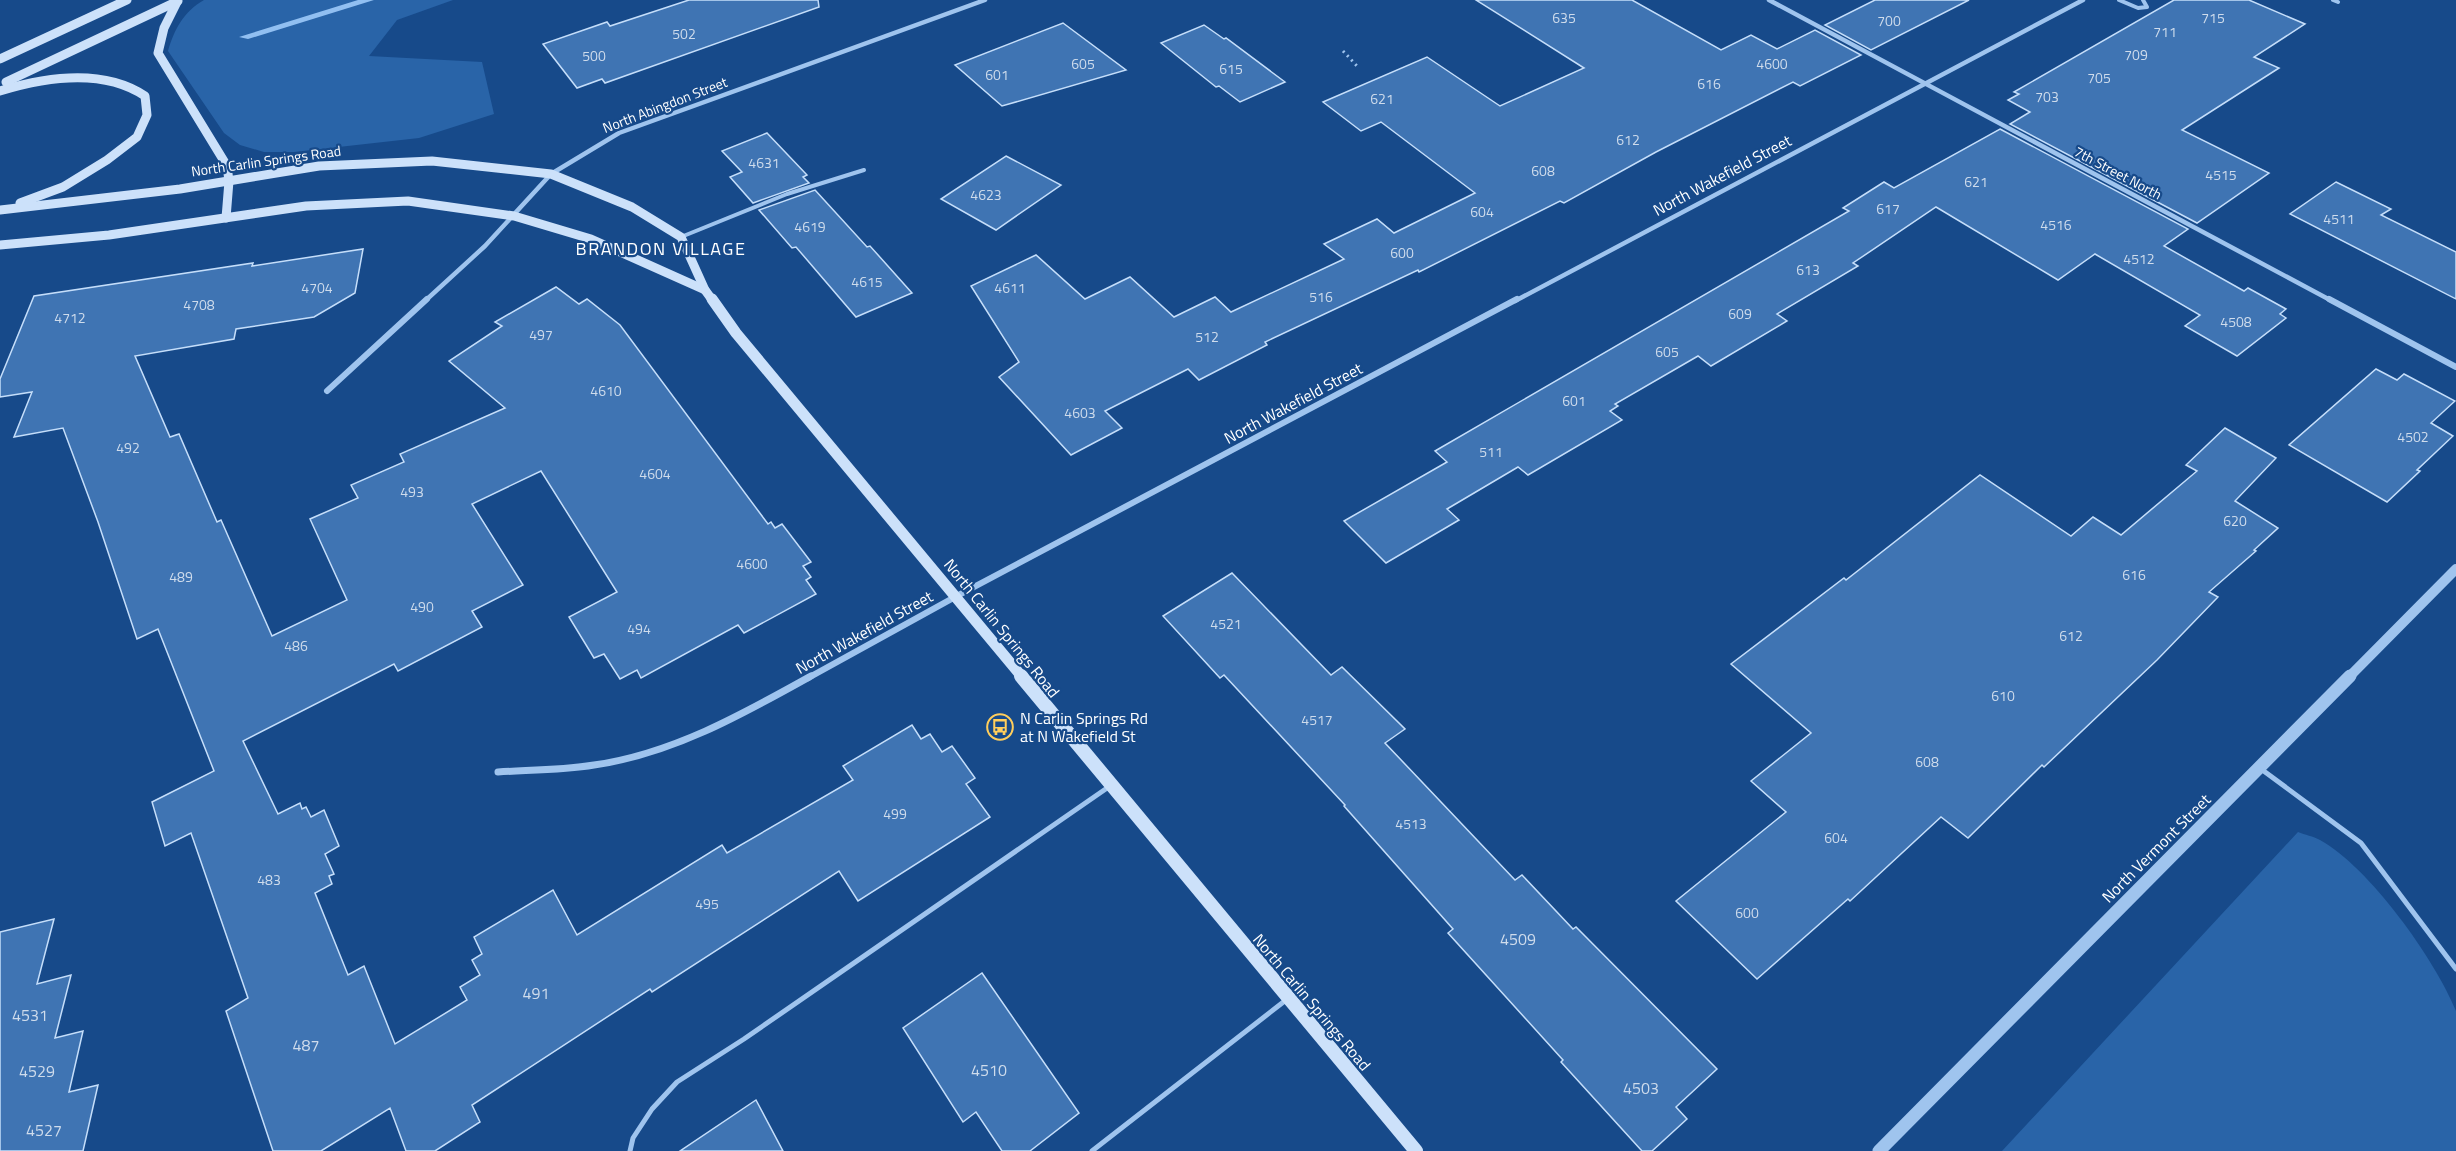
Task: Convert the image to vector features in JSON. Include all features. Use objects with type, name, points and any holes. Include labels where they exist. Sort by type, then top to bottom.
[{"type":"main road","points":[[0,57],[127,0]]},
{"type":"main road","points":[[0,85],[179,1]]},
{"type":"main road","points":[[179,1],[164,28],[158,53],[224,160],[229,181],[226,218]]},
{"type":"main road","points":[[0,91],[18,85],[54,79],[110,82],[131,86],[145,96],[147,115],[137,137],[107,160],[63,187],[0,210]]},
{"type":"main road","name":"North Carlin Springs Road","points":[[0,210],[229,181],[319,166],[432,161],[551,174],[632,207],[681,237],[705,290],[736,333],[1110,786],[1416,1151]]},
{"type":"main road","name":"North Carlin Springs Road","points":[[0,245],[109,235],[306,206],[408,201],[514,216],[591,238],[705,290]]},
{"type":"street","name":"North Abingdon Street","points":[[327,391],[514,216],[551,174],[594,146],[619,133],[985,0]]},
{"type":"street","name":"7th Street North","points":[[1769,0],[2456,367]]},
{"type":"street","name":"North Wakefield Street","points":[[498,772],[595,765],[642,754],[724,724],[955,597],[2083,0]]},
{"type":"street","name":"North Vermont Street","points":[[1879,1151],[2456,568]]},
{"type":"lane","points":[[2119,0],[2138,8],[2147,7],[2143,0]]},
{"type":"lane","points":[[2333,0],[2338,2]]},
{"type":"lane","points":[[681,237],[787,195],[864,170]]},
{"type":"lane","points":[[2259,768],[2361,843],[2454,963],[2456,969]]},
{"type":"lane","points":[[630,1151],[633,1138],[652,1109],[676,1082],[744,1039],[1110,786]]},
{"type":"lane","points":[[1092,1151],[1288,998]]},
{"type":"path","points":[[1343,51],[1357,66]]},
{"type":"shaded area","points":[[204,0],[453,0],[397,20],[369,56],[482,62],[494,114],[419,138],[294,152],[264,152],[240,145],[224,133],[168,51],[173,36],[185,15]]},
{"type":"shaded area","points":[[2298,832],[2315,837],[2339,853],[2379,892],[2417,941],[2446,990],[2456,1011],[2456,1151],[2002,1151]]},
{"type":"building","points":[[689,0],[818,0],[819,7],[605,83],[602,79],[577,88],[543,44],[607,22],[610,26]]},
{"type":"building","points":[[1476,0],[1632,0],[1721,50],[1751,35],[1777,49],[1815,30],[1861,55],[1800,86],[1793,82],[1656,152],[1564,203],[1560,201],[1419,272],[1418,270],[1265,342],[1267,345],[1199,380],[1188,369],[1105,411],[1122,428],[1071,455],[999,377],[1019,362],[971,286],[1036,255],[1085,299],[1130,277],[1174,317],[1215,297],[1231,312],[1344,259],[1324,244],[1377,219],[1394,233],[1475,193],[1381,122],[1361,131],[1323,102],[1427,57],[1500,106],[1584,68]]},
{"type":"building","points":[[1875,0],[1969,0],[1871,50],[1825,25]]},
{"type":"building","points":[[2174,0],[2249,0],[2305,24],[2254,57],[2279,68],[2182,130],[2269,173],[2197,223],[2010,124],[2030,112],[2008,100],[2019,94],[2014,92]]},
{"type":"building","points":[[1063,23],[1126,70],[1002,106],[955,65]]},
{"type":"building","points":[[1204,25],[1224,39],[1226,38],[1285,82],[1240,102],[1219,86],[1216,87],[1161,43]]},
{"type":"building","points":[[2000,129],[2188,229],[2164,246],[2244,291],[2248,288],[2286,309],[2280,314],[2286,318],[2237,356],[2185,326],[2200,315],[2095,254],[2058,280],[1936,207],[1853,263],[1858,266],[1777,314],[1787,321],[1711,366],[1698,356],[1615,404],[1618,406],[1610,411],[1622,420],[1528,475],[1518,467],[1447,509],[1459,520],[1386,563],[1344,521],[1447,462],[1435,451],[1849,211],[1843,208],[1884,182],[1894,188]]},
{"type":"building","points":[[767,133],[807,175],[803,177],[809,183],[753,203],[730,177],[742,172],[722,151]]},
{"type":"building","points":[[1006,156],[1061,185],[996,230],[941,199]]},
{"type":"building","points":[[2336,182],[2391,209],[2381,215],[2456,252],[2456,299],[2290,214]]},
{"type":"building","points":[[815,190],[912,293],[856,317],[796,247],[792,248],[759,210]]},
{"type":"building","points":[[363,249],[355,293],[314,317],[236,329],[234,339],[135,356],[170,437],[179,434],[217,522],[221,520],[272,636],[347,600],[310,519],[358,498],[351,485],[404,462],[400,454],[505,408],[449,361],[502,326],[495,322],[556,287],[579,304],[587,299],[620,325],[768,524],[771,522],[775,528],[782,524],[811,562],[803,566],[811,577],[806,580],[816,594],[744,633],[738,625],[641,678],[637,670],[620,679],[604,654],[594,658],[569,617],[617,592],[541,471],[472,504],[523,585],[472,611],[482,627],[398,671],[394,664],[243,741],[278,814],[300,803],[302,809],[306,807],[311,817],[324,810],[339,846],[325,854],[334,874],[329,876],[332,884],[315,893],[348,975],[364,966],[395,1044],[467,1000],[460,987],[480,975],[472,960],[482,954],[474,937],[553,890],[577,935],[722,845],[727,853],[853,780],[843,766],[912,725],[921,739],[930,734],[942,752],[952,746],[975,778],[966,784],[990,817],[858,901],[839,871],[652,992],[650,989],[472,1105],[480,1122],[435,1151],[406,1151],[390,1108],[321,1151],[273,1151],[226,1011],[248,998],[191,833],[165,846],[152,802],[214,771],[158,629],[137,639],[98,522],[63,428],[14,437],[32,392],[0,397],[0,379],[34,296]]},
{"type":"building","points":[[2376,369],[2397,380],[2404,374],[2455,401],[2431,423],[2453,436],[2387,502],[2289,445]]},
{"type":"building","points":[[2225,428],[2276,458],[2235,501],[2278,528],[2254,550],[2256,551],[2209,592],[2218,597],[2157,660],[2044,767],[2042,765],[1968,838],[1941,817],[1850,901],[1848,899],[1757,979],[1676,901],[1786,812],[1751,781],[1811,733],[1731,664],[1844,578],[1846,580],[1980,475],[2071,536],[2093,517],[2121,535],[2197,471],[2186,465]]},
{"type":"building","points":[[1232,573],[1331,675],[1342,667],[1405,729],[1385,743],[1515,880],[1522,875],[1573,929],[1576,927],[1717,1069],[1676,1107],[1687,1119],[1652,1151],[1642,1151],[1448,933],[1453,929],[1345,805],[1224,675],[1220,678],[1163,616]]},
{"type":"building","points":[[54,919],[37,984],[71,975],[55,1038],[83,1031],[69,1092],[98,1085],[83,1151],[0,1151],[0,932]]},
{"type":"building","points":[[982,973],[1079,1113],[1030,1151],[1002,1151],[976,1112],[963,1122],[903,1028]]},
{"type":"building","points":[[756,1100],[783,1151],[680,1151]]},
{"type":"waterway","points":[[244,37],[369,0]]},
{"type":"place","name":"N Carlin Springs Rd at N Wakefield St","points":[[1000,727]]},
{"type":"district","name":"BRANDON VILLAGE","points":[[661,249]]}]
